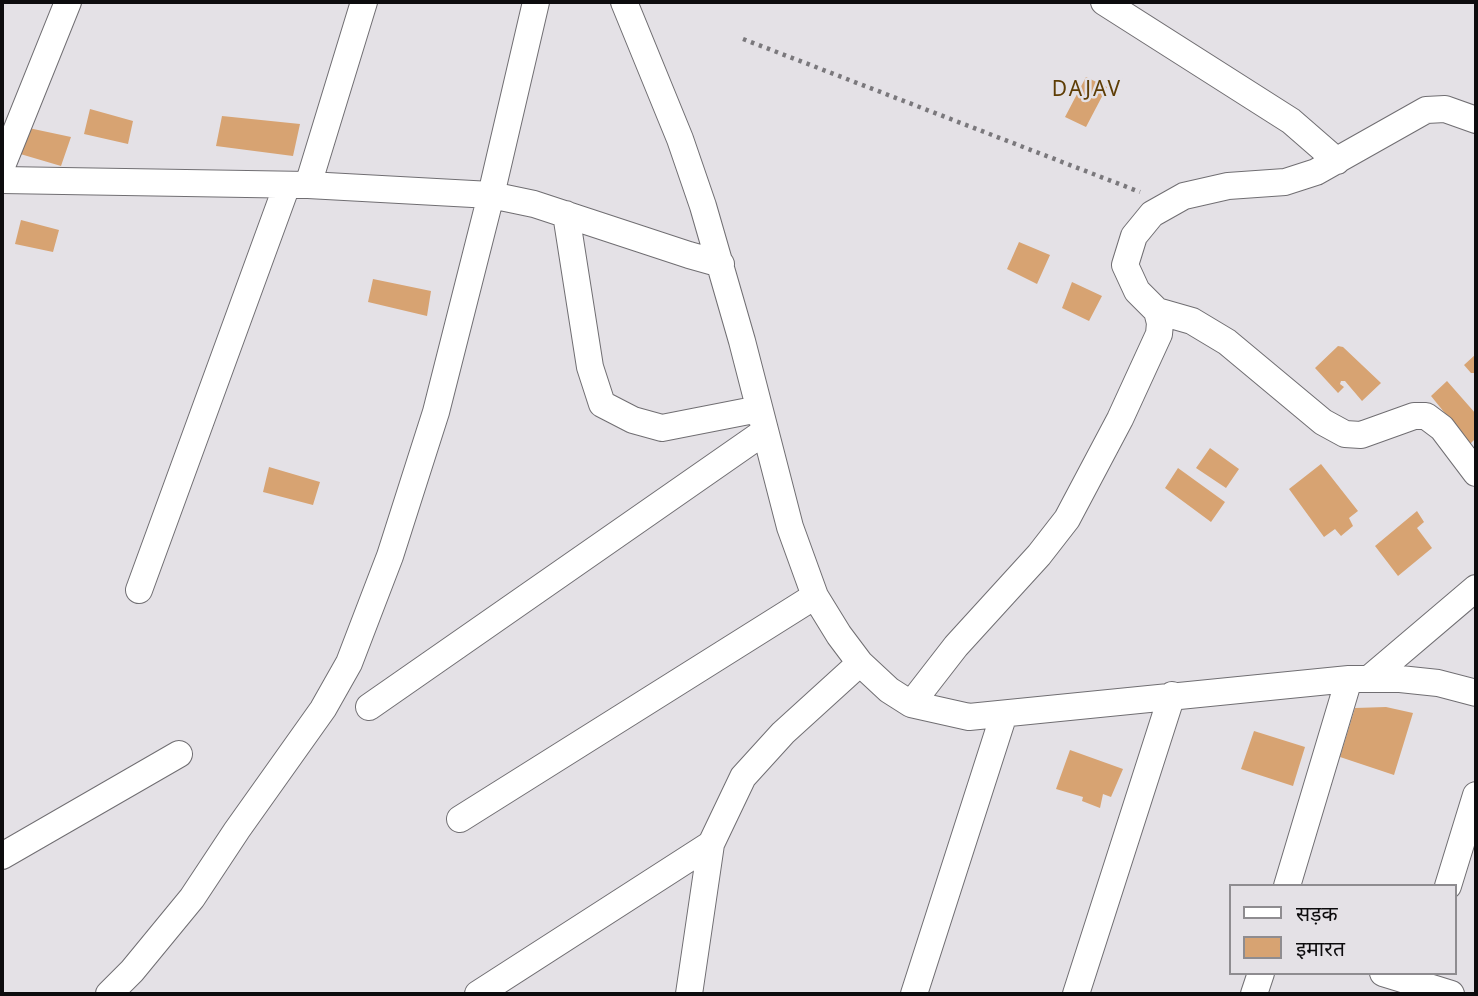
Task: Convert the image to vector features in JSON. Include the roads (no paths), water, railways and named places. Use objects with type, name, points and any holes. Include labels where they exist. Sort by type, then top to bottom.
[{"type":"street","points":[[2,166],[68,2]]},
{"type":"street","points":[[139,590],[297,185],[364,2]]},
{"type":"street","points":[[109,994],[132,971],[192,898],[323,709],[349,663],[390,556],[436,412],[536,2]]},
{"type":"street","points":[[624,2],[680,139],[721,264],[790,527],[815,596],[860,663],[889,690],[911,704],[969,717],[1359,678],[1438,683],[1476,693]]},
{"type":"street","points":[[1104,2],[1291,121],[1336,161]]},
{"type":"street","points":[[911,704],[956,646],[1039,555],[1067,519],[1115,429],[1159,334],[1157,311],[1138,291],[1125,265],[1133,236],[1152,214],[1184,196],[1228,186],[1285,182],[1316,172],[1426,110],[1444,109],[1476,120]]},
{"type":"street","points":[[2,180],[297,185],[491,195],[534,204],[689,256],[721,264]]},
{"type":"street","points":[[566,214],[590,367],[601,404],[633,420],[662,428],[762,420]]},
{"type":"street","points":[[1157,311],[1192,321],[1227,342],[1323,422],[1345,434],[1362,435],[1414,416],[1426,416],[1442,428],[1476,473]]},
{"type":"street","points":[[369,706],[762,420]]},
{"type":"street","points":[[1288,884],[1359,678],[1476,588]]},
{"type":"street","points":[[460,819],[815,596]]},
{"type":"street","points":[[690,994],[711,844],[743,777],[783,733],[860,663]]},
{"type":"street","points":[[1076,994],[1172,695]]},
{"type":"street","points":[[914,994],[1004,714]]},
{"type":"street","points":[[2,856],[180,754]]},
{"type":"street","points":[[1449,884],[1476,795]]},
{"type":"street","points":[[478,994],[711,844]]},
{"type":"street","points":[[1254,994],[1260,975]]},
{"type":"street","points":[[1389,975],[1451,994]]},
{"type":"district","name":"DAJAV","points":[[1087,90]]}]
